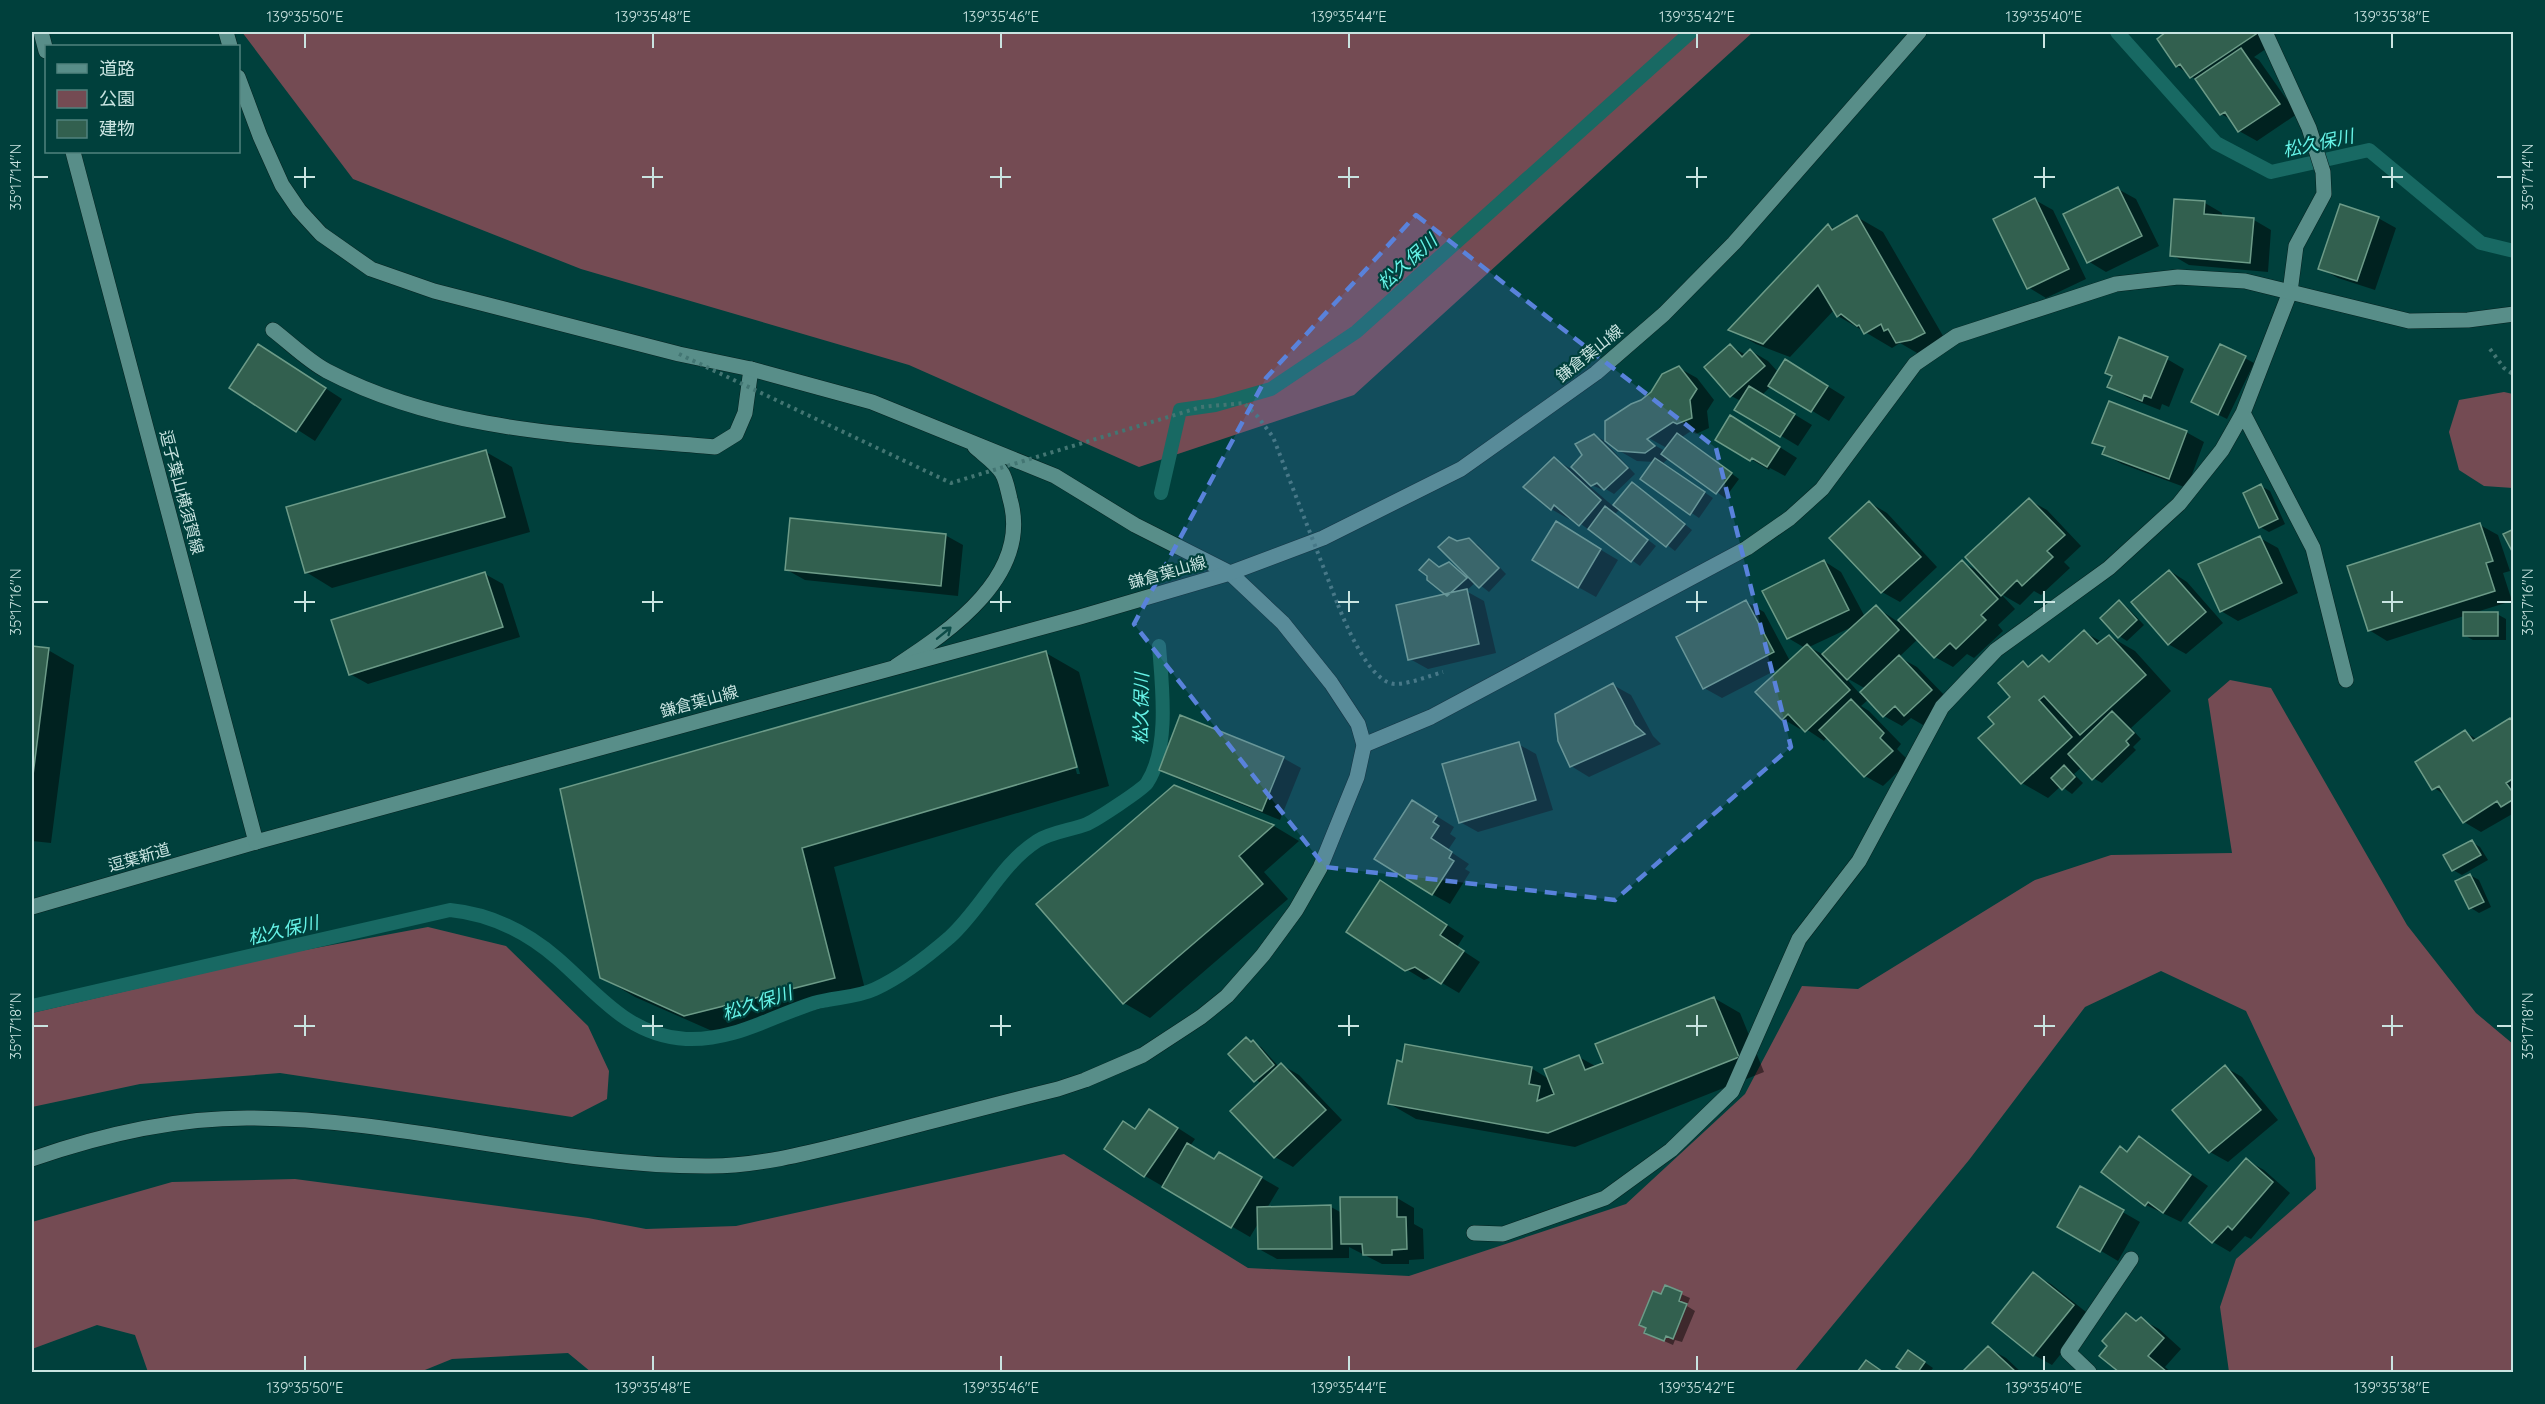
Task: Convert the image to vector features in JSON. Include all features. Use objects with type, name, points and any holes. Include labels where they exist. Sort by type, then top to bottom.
[{"type":"street","points":[[41,32],[45,47]]},
{"type":"street","name":"鎌倉葉山線","points":[[256,842],[1080,617],[1230,573],[1323,537],[1461,469],[1596,373],[1664,314],[1734,243],[1919,32]]},
{"type":"street","points":[[1474,1233],[1503,1234],[1605,1198],[1671,1150],[1732,1090],[1799,939],[1859,861],[1942,707],[1996,650],[2109,568],[2179,504],[2222,450],[2243,413],[2290,292],[2296,246],[2324,194],[2324,172],[2309,128],[2265,32]]},
{"type":"street","points":[[32,1159],[131,1130],[169,1124],[245,1118],[349,1123],[646,1164],[713,1166],[756,1162],[822,1149],[1058,1089],[1143,1055],[1201,1017],[1227,996],[1276,937],[1296,909],[1320,868],[1357,777],[1364,745],[1358,724],[1331,683],[1282,623],[1230,573],[1135,525],[1055,476],[872,402],[752,369],[679,354],[434,291],[371,269],[321,234],[299,210],[282,185],[260,136],[240,82]]},
{"type":"street","name":"逗子葉山横須賀線","points":[[73,153],[256,842]]},
{"type":"street","points":[[1364,745],[1442,711],[1747,548],[1791,518],[1822,489],[1915,364],[1956,336],[2116,284],[2178,277],[2245,281],[2409,321],[2468,320],[2514,314]]},
{"type":"street","points":[[273,330],[325,370],[385,399],[451,418],[532,431],[715,447],[736,434],[745,413],[752,369]]},
{"type":"street","points":[[2243,413],[2313,548],[2346,680]]},
{"type":"street","points":[[896,666],[953,626],[984,596],[1006,560],[1013,532],[1013,510],[1003,473],[968,440]]},
{"type":"street","name":"逗葉新道","points":[[32,907],[256,842]]},
{"type":"street","points":[[2089,1372],[2068,1352],[2131,1259]]},
{"type":"path","points":[[679,354],[951,483],[1201,407],[1244,403],[1273,437],[1350,635],[1380,678],[1387,683],[1397,684],[1447,670]]},
{"type":"highlighted area","points":[[1416,215],[1716,448],[1791,747],[1615,900],[1325,867],[1134,624],[1266,378]]},
{"type":"green space","points":[[242,32],[1753,32],[1354,395],[1139,467],[909,365],[581,269],[353,179]]},
{"type":"green space","points":[[2504,392],[2513,394],[2513,488],[2484,486],[2459,470],[2449,432],[2459,400]]},
{"type":"green space","points":[[2230,680],[2271,688],[2407,925],[2476,1013],[2513,1044],[2513,1372],[2229,1372],[2220,1307],[2236,1259],[2316,1189],[2315,1158],[2246,1011],[2161,971],[2085,1007],[1969,1160],[1794,1372],[591,1372],[568,1353],[452,1359],[420,1372],[148,1372],[135,1335],[97,1325],[32,1349],[32,1222],[172,1182],[295,1179],[588,1218],[646,1229],[736,1226],[1064,1154],[1248,1268],[1409,1276],[1626,1204],[1745,1094],[1802,986],[1858,989],[2035,880],[2111,855],[2232,853],[2208,699]]},
{"type":"green space","points":[[428,927],[506,946],[588,1026],[609,1071],[607,1099],[572,1117],[280,1073],[140,1084],[32,1107],[32,1013],[289,953]]},
{"type":"building","points":[[2166,32],[2259,32],[2190,78],[2180,64],[2176,67],[2157,39]]},
{"type":"building","points":[[2241,48],[2280,104],[2238,132],[2225,112],[2220,115],[2195,79]]},
{"type":"building","points":[[2118,187],[2142,236],[2087,263],[2063,214]]},
{"type":"building","points":[[2035,198],[2069,269],[2027,289],[1993,219]]},
{"type":"building","points":[[2174,199],[2205,201],[2204,214],[2254,218],[2250,263],[2170,256]]},
{"type":"building","points":[[2340,204],[2379,217],[2357,281],[2318,269]]},
{"type":"building","points":[[1857,215],[1925,333],[1911,340],[1896,343],[1888,329],[1884,331],[1881,324],[1864,334],[1859,325],[1857,326],[1841,314],[1837,317],[1818,285],[1763,344],[1728,330],[1828,224],[1832,230]]},
{"type":"building","points":[[2119,337],[2168,357],[2151,398],[2144,395],[2142,401],[2107,387],[2112,376],[2105,373]]},
{"type":"building","points":[[258,344],[326,388],[296,432],[229,388]]},
{"type":"building","points":[[1730,344],[1742,357],[1750,349],[1765,366],[1730,397],[1704,367]]},
{"type":"building","points":[[2220,344],[2246,356],[2218,415],[2191,402]]},
{"type":"building","points":[[1785,359],[1828,386],[1811,412],[1768,386]]},
{"type":"building","points":[[1679,366],[1697,389],[1690,400],[1692,418],[1677,424],[1673,422],[1647,439],[1655,446],[1645,453],[1618,451],[1605,441],[1605,421],[1641,400],[1651,392],[1662,374]]},
{"type":"building","points":[[1749,386],[1795,414],[1780,437],[1734,410]]},
{"type":"building","points":[[2109,401],[2187,431],[2169,479],[2102,454],[2105,447],[2092,443]]},
{"type":"building","points":[[1730,415],[1780,447],[1767,467],[1752,458],[1750,461],[1715,440]]},
{"type":"building","points":[[1677,433],[1732,473],[1716,494],[1661,454]]},
{"type":"building","points":[[1594,434],[1628,468],[1604,490],[1597,483],[1591,486],[1571,467],[1582,455],[1575,444]]},
{"type":"building","points":[[486,450],[505,517],[305,573],[286,507]]},
{"type":"building","points":[[1554,457],[1601,500],[1579,526],[1554,505],[1551,510],[1523,487]]},
{"type":"building","points":[[1655,458],[1705,492],[1690,515],[1640,479]]},
{"type":"building","points":[[1632,482],[1685,524],[1666,547],[1613,505]]},
{"type":"building","points":[[2261,484],[2278,519],[2259,528],[2243,493]]},
{"type":"building","points":[[2029,498],[2065,535],[2047,551],[2053,557],[2022,586],[2017,580],[2001,596],[1965,557]]},
{"type":"building","points":[[1869,501],[1921,557],[1881,593],[1829,538]]},
{"type":"building","points":[[1605,506],[1648,540],[1631,562],[1588,529]]},
{"type":"building","points":[[790,518],[946,534],[941,586],[785,570]]},
{"type":"building","points":[[1556,521],[1601,549],[1578,588],[1532,560]]},
{"type":"building","points":[[2480,523],[2493,561],[2486,563],[2495,591],[2368,631],[2347,566]]},
{"type":"building","points":[[2514,529],[2514,555],[2503,534]]},
{"type":"building","points":[[2260,536],[2282,583],[2220,612],[2198,564]]},
{"type":"building","points":[[1449,537],[1457,541],[1469,538],[1499,568],[1479,588],[1438,547]]},
{"type":"building","points":[[1429,559],[1439,567],[1449,562],[1467,578],[1447,596],[1427,580],[1427,576],[1419,570]]},
{"type":"building","points":[[1824,560],[1849,610],[1787,639],[1762,591]]},
{"type":"building","points":[[1962,560],[1998,599],[1981,615],[1986,620],[1956,649],[1950,643],[1934,658],[1898,620]]},
{"type":"building","points":[[2169,570],[2206,612],[2168,645],[2131,602]]},
{"type":"building","points":[[485,572],[503,627],[349,675],[331,620]]},
{"type":"building","points":[[1467,589],[1479,644],[1408,660],[1396,605]]},
{"type":"building","points":[[1746,600],[1774,652],[1703,689],[1676,637]]},
{"type":"building","points":[[2119,600],[2137,620],[2118,638],[2100,618]]},
{"type":"building","points":[[1876,605],[1899,630],[1847,680],[1822,654]]},
{"type":"building","points":[[2463,612],[2498,612],[2498,636],[2463,636]]},
{"type":"building","points":[[2084,630],[2097,644],[2109,635],[2146,675],[2080,735],[2044,696],[2039,700],[2072,737],[2021,784],[1978,738],[1994,724],[1988,717],[2010,697],[1998,683],[2023,661],[2028,667],[2042,655],[2049,662]]},
{"type":"building","points":[[1807,644],[1850,690],[1805,732],[1788,714],[1782,720],[1755,692]]},
{"type":"building","points":[[32,646],[49,648],[32,783]]},
{"type":"building","points":[[1046,651],[1077,767],[802,848],[835,978],[684,1016],[600,978],[560,789]]},
{"type":"building","points":[[1899,655],[1932,690],[1904,716],[1895,706],[1883,717],[1860,692]]},
{"type":"building","points":[[1613,683],[1635,725],[1645,734],[1570,767],[1558,741],[1555,714]]},
{"type":"building","points":[[1851,699],[1884,733],[1880,738],[1893,751],[1864,777],[1819,730]]},
{"type":"building","points":[[2112,711],[2134,733],[2126,741],[2129,745],[2092,780],[2068,754]]},
{"type":"building","points":[[1180,715],[1284,757],[1262,811],[1159,770]]},
{"type":"building","points":[[2510,718],[2514,723],[2514,778],[2506,783],[2514,794],[2514,799],[2501,807],[2497,801],[2463,823],[2439,786],[2432,790],[2415,762],[2465,730],[2473,741]]},
{"type":"building","points":[[1519,742],[1536,800],[1459,823],[1442,764]]},
{"type":"building","points":[[2064,765],[2075,777],[2062,790],[2051,778]]},
{"type":"building","points":[[1174,785],[1274,825],[1239,856],[1263,884],[1123,1004],[1036,904]]},
{"type":"building","points":[[1412,800],[1437,816],[1433,822],[1439,826],[1431,838],[1452,852],[1449,858],[1454,861],[1432,895],[1374,859]]},
{"type":"building","points":[[2472,840],[2481,855],[2452,871],[2443,855]]},
{"type":"building","points":[[2470,874],[2484,902],[2469,909],[2455,881]]},
{"type":"building","points":[[1380,880],[1447,925],[1440,935],[1464,951],[1441,984],[1415,967],[1405,971],[1346,932]]},
{"type":"building","points":[[1714,997],[1739,1057],[1548,1133],[1388,1104],[1397,1060],[1402,1062],[1405,1044],[1532,1067],[1529,1084],[1540,1086],[1537,1101],[1554,1094],[1544,1069],[1579,1055],[1585,1070],[1603,1063],[1595,1044]]},
{"type":"building","points":[[1246,1037],[1251,1042],[1253,1040],[1274,1065],[1254,1082],[1228,1054]]},
{"type":"building","points":[[1281,1063],[1326,1110],[1274,1158],[1230,1111]]},
{"type":"building","points":[[2225,1065],[2261,1110],[2209,1153],[2172,1110]]},
{"type":"building","points":[[1149,1109],[1178,1128],[1144,1177],[1104,1149],[1123,1121],[1135,1129]]},
{"type":"building","points":[[2139,1136],[2191,1175],[2163,1213],[2148,1202],[2145,1206],[2101,1172],[2120,1146],[2127,1152]]},
{"type":"building","points":[[1187,1143],[1214,1159],[1219,1152],[1262,1177],[1231,1228],[1162,1187]]},
{"type":"building","points":[[2246,1158],[2273,1182],[2232,1230],[2228,1226],[2212,1243],[2189,1223]]},
{"type":"building","points":[[2080,1186],[2124,1210],[2100,1252],[2057,1227]]},
{"type":"building","points":[[1340,1197],[1397,1197],[1397,1217],[1406,1217],[1407,1249],[1392,1250],[1392,1255],[1363,1255],[1362,1244],[1341,1244]]},
{"type":"building","points":[[1331,1205],[1332,1249],[1258,1249],[1257,1207]]},
{"type":"building","points":[[2033,1272],[2074,1305],[2033,1356],[1992,1323]]},
{"type":"building","points":[[1665,1285],[1682,1292],[1679,1301],[1687,1304],[1673,1339],[1666,1336],[1664,1341],[1644,1333],[1646,1328],[1639,1325],[1653,1291],[1661,1294]]},
{"type":"building","points":[[2126,1313],[2136,1321],[2141,1317],[2164,1338],[2148,1356],[2167,1372],[2119,1372],[2099,1356],[2107,1346],[2102,1341]]},
{"type":"building","points":[[1988,1346],[2016,1372],[1962,1372]]},
{"type":"building","points":[[1908,1350],[1925,1362],[1918,1372],[1904,1372],[1896,1367]]},
{"type":"building","points":[[1866,1360],[1883,1372],[1857,1372]]},
{"type":"waterway","name":"松久保川","points":[[1161,493],[1180,410],[1215,405],[1271,389],[1356,332],[1691,32]]},
{"type":"waterway","name":"松久保川","points":[[2117,32],[2216,143],[2271,172],[2369,150],[2481,243],[2514,251]]},
{"type":"waterway","name":"松久保川","points":[[32,1006],[450,910],[494,920],[521,933],[546,949],[615,1011],[647,1030],[665,1036],[686,1039],[720,1036],[814,1003],[868,992],[905,972],[950,937],[1012,862],[1037,841],[1049,835],[1087,824],[1118,805],[1147,783],[1154,769],[1162,735],[1163,698],[1159,646]]}]
